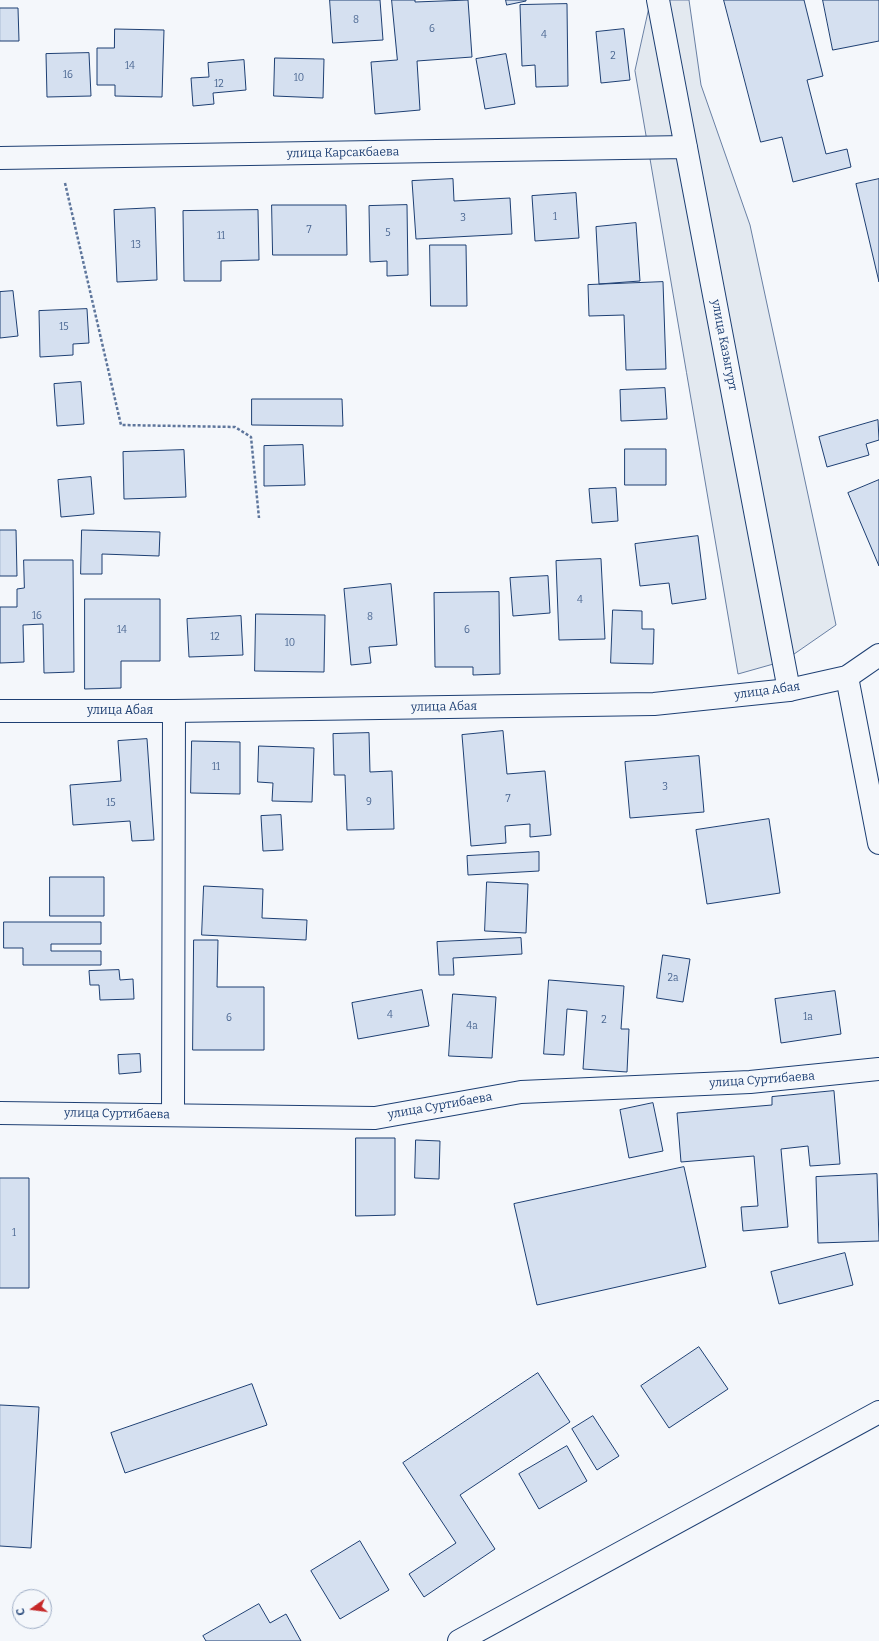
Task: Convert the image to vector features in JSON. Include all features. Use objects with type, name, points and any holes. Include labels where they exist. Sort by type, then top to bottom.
[{"type":"street","name":"улица Казыгурт","points":[[658,0],[789,690]]},
{"type":"street","name":"улица Карсакбаева","points":[[0,158],[686,147]]},
{"type":"street","name":"улица Абая","points":[[0,711],[174,711],[654,704],[789,690],[847,677],[879,656]]},
{"type":"street","points":[[847,677],[879,844]]},
{"type":"street","points":[[173,1114],[174,711]]},
{"type":"street","name":"улица Суртибаева","points":[[0,1113],[173,1114],[375,1118],[521,1092],[750,1082],[879,1069]]},
{"type":"street","points":[[459,1641],[879,1412]]},
{"type":"path","points":[[59,157],[121,425],[235,427],[251,437],[258,518]]},
{"type":"shaded area","points":[[651,0],[689,0],[701,85],[750,225],[836,625],[784,661],[738,674],[635,71]]},
{"type":"building","points":[[330,0],[380,0],[383,40],[333,43]]},
{"type":"building","points":[[392,0],[415,0],[415,2],[468,0],[472,57],[417,61],[420,110],[375,114],[371,62],[397,60]]},
{"type":"building","points":[[506,0],[526,0],[526,1],[507,5]]},
{"type":"building","points":[[724,0],[804,0],[823,76],[807,80],[826,154],[847,149],[851,167],[793,182],[782,137],[761,142]]},
{"type":"building","points":[[823,0],[879,0],[879,41],[833,50]]},
{"type":"building","points":[[567,4],[568,86],[536,87],[535,65],[522,66],[520,5]]},
{"type":"building","points":[[0,8],[18,8],[19,41],[0,41]]},
{"type":"building","points":[[115,29],[164,30],[162,97],[115,96],[115,85],[97,85],[97,48],[114,48]]},
{"type":"building","points":[[624,29],[630,80],[601,83],[596,32]]},
{"type":"building","points":[[89,53],[91,96],[47,97],[46,54]]},
{"type":"building","points":[[506,54],[515,104],[485,109],[476,59]]},
{"type":"building","points":[[275,58],[324,59],[323,98],[274,96]]},
{"type":"building","points":[[244,60],[246,90],[213,93],[214,104],[193,106],[191,78],[209,77],[208,63]]},
{"type":"building","points":[[453,179],[454,201],[510,198],[512,234],[416,239],[412,181]]},
{"type":"building","points":[[879,179],[879,282],[856,184]]},
{"type":"building","points":[[576,193],[579,238],[535,241],[532,196]]},
{"type":"building","points":[[272,205],[346,205],[347,255],[273,255]]},
{"type":"building","points":[[407,205],[408,275],[387,276],[387,261],[370,262],[369,206]]},
{"type":"building","points":[[155,208],[157,280],[117,282],[114,210]]},
{"type":"building","points":[[258,210],[259,260],[221,261],[221,281],[184,281],[183,211]]},
{"type":"building","points":[[636,223],[640,281],[599,284],[596,227]]},
{"type":"building","points":[[430,245],[466,245],[467,306],[431,306]]},
{"type":"building","points":[[663,282],[666,369],[626,370],[624,315],[589,316],[588,285]]},
{"type":"building","points":[[13,291],[18,336],[0,338],[0,292]]},
{"type":"building","points":[[87,309],[89,343],[73,344],[73,355],[40,357],[39,311]]},
{"type":"building","points":[[81,382],[84,424],[57,426],[54,384]]},
{"type":"building","points":[[665,388],[667,419],[621,421],[620,390]]},
{"type":"building","points":[[252,399],[342,399],[343,426],[252,425]]},
{"type":"building","points":[[878,420],[879,440],[866,444],[869,455],[827,467],[819,437]]},
{"type":"building","points":[[303,445],[305,485],[264,486],[264,446]]},
{"type":"building","points":[[625,449],[666,449],[666,485],[625,485]]},
{"type":"building","points":[[184,450],[186,497],[124,499],[123,452]]},
{"type":"building","points":[[91,477],[94,514],[61,517],[58,480]]},
{"type":"building","points":[[879,480],[879,566],[848,493]]},
{"type":"building","points":[[616,488],[618,521],[592,523],[589,489]]},
{"type":"building","points":[[0,530],[16,530],[17,576],[0,576]]},
{"type":"building","points":[[82,530],[160,532],[159,556],[102,554],[102,574],[81,574]]},
{"type":"building","points":[[698,536],[706,599],[672,604],[669,583],[640,586],[635,544]]},
{"type":"building","points":[[601,559],[605,639],[559,640],[556,561]]},
{"type":"building","points":[[24,560],[73,560],[74,672],[44,673],[43,624],[23,625],[24,662],[0,663],[0,607],[17,607],[17,589],[24,588]]},
{"type":"building","points":[[548,576],[550,613],[513,616],[510,578]]},
{"type":"building","points":[[391,584],[397,645],[369,647],[371,663],[351,665],[344,589]]},
{"type":"building","points":[[499,592],[500,674],[473,675],[473,667],[435,667],[434,593]]},
{"type":"building","points":[[85,599],[160,599],[160,661],[121,661],[121,688],[85,689]]},
{"type":"building","points":[[613,610],[642,611],[642,629],[654,629],[653,664],[611,663]]},
{"type":"building","points":[[256,614],[325,615],[324,672],[255,671]]},
{"type":"building","points":[[241,616],[243,655],[189,657],[187,619]]},
{"type":"building","points":[[503,731],[507,774],[545,771],[551,835],[530,837],[530,824],[505,826],[506,843],[471,846],[462,735]]},
{"type":"building","points":[[369,733],[370,772],[392,771],[394,829],[347,830],[345,775],[334,775],[333,734]]},
{"type":"building","points":[[147,739],[154,840],[132,841],[130,821],[73,825],[70,785],[121,781],[118,741]]},
{"type":"building","points":[[192,741],[240,742],[240,794],[191,793]]},
{"type":"building","points":[[259,746],[314,748],[312,802],[272,801],[273,783],[258,782]]},
{"type":"building","points":[[699,756],[704,812],[630,818],[625,762]]},
{"type":"building","points":[[281,815],[283,850],[263,851],[261,816]]},
{"type":"building","points":[[769,819],[780,893],[707,904],[696,830]]},
{"type":"building","points":[[539,852],[539,871],[468,875],[467,856]]},
{"type":"building","points":[[50,877],[104,877],[104,916],[50,916]]},
{"type":"building","points":[[487,882],[528,884],[526,933],[485,931]]},
{"type":"building","points":[[204,886],[263,889],[262,918],[307,920],[306,940],[202,935]]},
{"type":"building","points":[[4,922],[101,922],[101,944],[51,944],[51,951],[101,951],[101,965],[23,965],[23,948],[4,948]]},
{"type":"building","points":[[521,938],[522,954],[453,958],[454,975],[439,975],[437,942]]},
{"type":"building","points":[[194,940],[218,940],[217,987],[264,987],[264,1050],[193,1050]]},
{"type":"building","points":[[663,955],[690,959],[683,1002],[657,998]]},
{"type":"building","points":[[119,970],[120,980],[133,979],[134,999],[100,1000],[99,985],[90,985],[89,971]]},
{"type":"building","points":[[549,980],[624,986],[621,1029],[629,1029],[627,1072],[583,1069],[587,1011],[567,1009],[564,1055],[544,1054]]},
{"type":"building","points":[[422,990],[429,1026],[358,1039],[352,1003]]},
{"type":"building","points":[[835,991],[841,1034],[781,1043],[775,999]]},
{"type":"building","points":[[453,994],[496,997],[492,1058],[449,1056]]},
{"type":"building","points":[[140,1054],[141,1072],[119,1074],[118,1055]]},
{"type":"building","points":[[834,1091],[840,1164],[810,1166],[808,1146],[781,1149],[788,1227],[743,1231],[741,1207],[758,1206],[754,1156],[681,1162],[677,1113],[772,1105],[772,1097]]},
{"type":"building","points":[[653,1103],[663,1151],[629,1158],[620,1110]]},
{"type":"building","points":[[356,1138],[395,1138],[395,1215],[356,1216]]},
{"type":"building","points":[[416,1140],[440,1141],[439,1179],[415,1178]]},
{"type":"building","points":[[684,1167],[706,1267],[537,1305],[514,1204]]},
{"type":"building","points":[[877,1174],[879,1241],[818,1243],[816,1177]]},
{"type":"building","points":[[0,1178],[29,1178],[29,1288],[0,1288]]},
{"type":"building","points":[[845,1253],[853,1285],[779,1304],[771,1272]]},
{"type":"building","points":[[699,1347],[728,1389],[669,1428],[641,1386]]},
{"type":"building","points":[[538,1373],[570,1422],[460,1495],[495,1549],[424,1597],[409,1574],[456,1543],[403,1463]]},
{"type":"building","points":[[252,1384],[267,1425],[125,1473],[111,1433]]},
{"type":"building","points":[[0,1405],[39,1407],[31,1548],[0,1546]]},
{"type":"building","points":[[593,1416],[619,1456],[597,1470],[572,1429]]},
{"type":"building","points":[[567,1446],[587,1481],[539,1509],[519,1474]]},
{"type":"building","points":[[360,1541],[389,1590],[340,1619],[311,1571]]},
{"type":"building","points":[[259,1604],[270,1623],[286,1614],[301,1641],[206,1641],[203,1636]]}]
